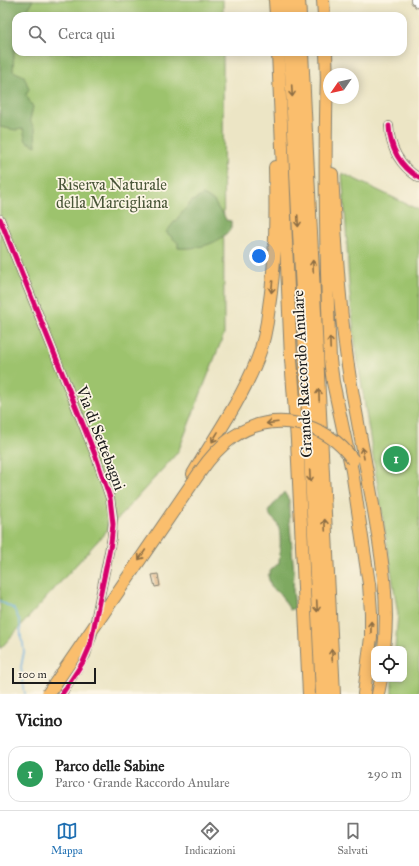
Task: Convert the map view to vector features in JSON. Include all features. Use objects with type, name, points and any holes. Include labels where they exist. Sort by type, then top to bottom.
[{"type":"highway","points":[[275,0],[276,12]]},
{"type":"highway","points":[[287,0],[288,12]]},
{"type":"highway","points":[[300,0],[300,12]]},
{"type":"highway","points":[[323,0],[324,12]]},
{"type":"highway","points":[[164,523],[235,404],[257,360],[266,329],[272,287],[275,216],[277,56]]},
{"type":"highway","name":"Grande Raccordo Anulare","points":[[277,56],[291,359],[297,440],[308,694]]},
{"type":"highway","name":"Grande Raccordo Anulare","points":[[290,56],[322,694]]},
{"type":"highway","name":"Grande Raccordo Anulare","points":[[302,56],[334,694]]},
{"type":"highway","points":[[326,56],[327,68]]},
{"type":"highway","points":[[326,104],[325,208],[331,372],[352,471],[369,584],[371,619],[369,657],[364,694]]},
{"type":"highway","points":[[329,104],[342,324],[385,586],[386,624],[384,646]]},
{"type":"highway","points":[[48,694],[208,460],[225,443],[238,434],[253,427],[284,422],[302,424],[333,438],[354,460],[359,470],[375,519]]},
{"type":"highway","points":[[378,694],[380,682]]},
{"type":"street","points":[[415,0],[419,4]]},
{"type":"street","points":[[389,126],[390,138],[398,158],[406,168],[419,178]]},
{"type":"street","name":"Via di Settebagni","points":[[0,219],[96,457],[109,492],[112,511],[113,531],[90,646],[83,662],[62,694]]},
{"type":"green space","name":"Riserva Naturale della Marcigliana","points":[[0,0],[223,0],[223,12],[12,12],[12,56],[223,56],[224,334],[178,452],[0,649]]},
{"type":"green space","points":[[0,0],[33,0],[26,12],[12,12],[12,56],[14,56],[13,71],[24,76],[29,89],[26,95],[33,107],[30,120],[35,130],[36,146],[26,141],[23,129],[16,130],[0,127]]},
{"type":"green space","points":[[342,173],[419,210],[419,694],[392,694],[392,682],[407,682],[407,646],[395,646],[398,614],[355,343],[349,285]]},
{"type":"green space","points":[[203,195],[214,201],[219,210],[223,213],[226,220],[231,221],[231,230],[218,240],[207,245],[192,248],[178,248],[178,243],[166,232],[191,202]]},
{"type":"green space","points":[[284,492],[289,500],[294,573],[293,590],[295,608],[290,610],[280,594],[271,587],[268,576],[271,570],[279,563],[280,543],[279,527],[271,517],[269,510]]},
{"type":"building","points":[[158,574],[160,586],[155,587],[152,575]]},
{"type":"waterway","points":[[0,601],[14,609],[20,622],[21,639],[24,652],[21,667],[25,694]]},
{"type":"cycle path","points":[[389,126],[391,142],[397,156],[406,168],[419,178]]},
{"type":"cycle path","points":[[0,219],[96,457],[110,498],[113,524],[111,543],[90,646],[83,662],[62,694]]},
{"type":"place","name":"Parco delle Sabine","points":[[396,459]]}]
